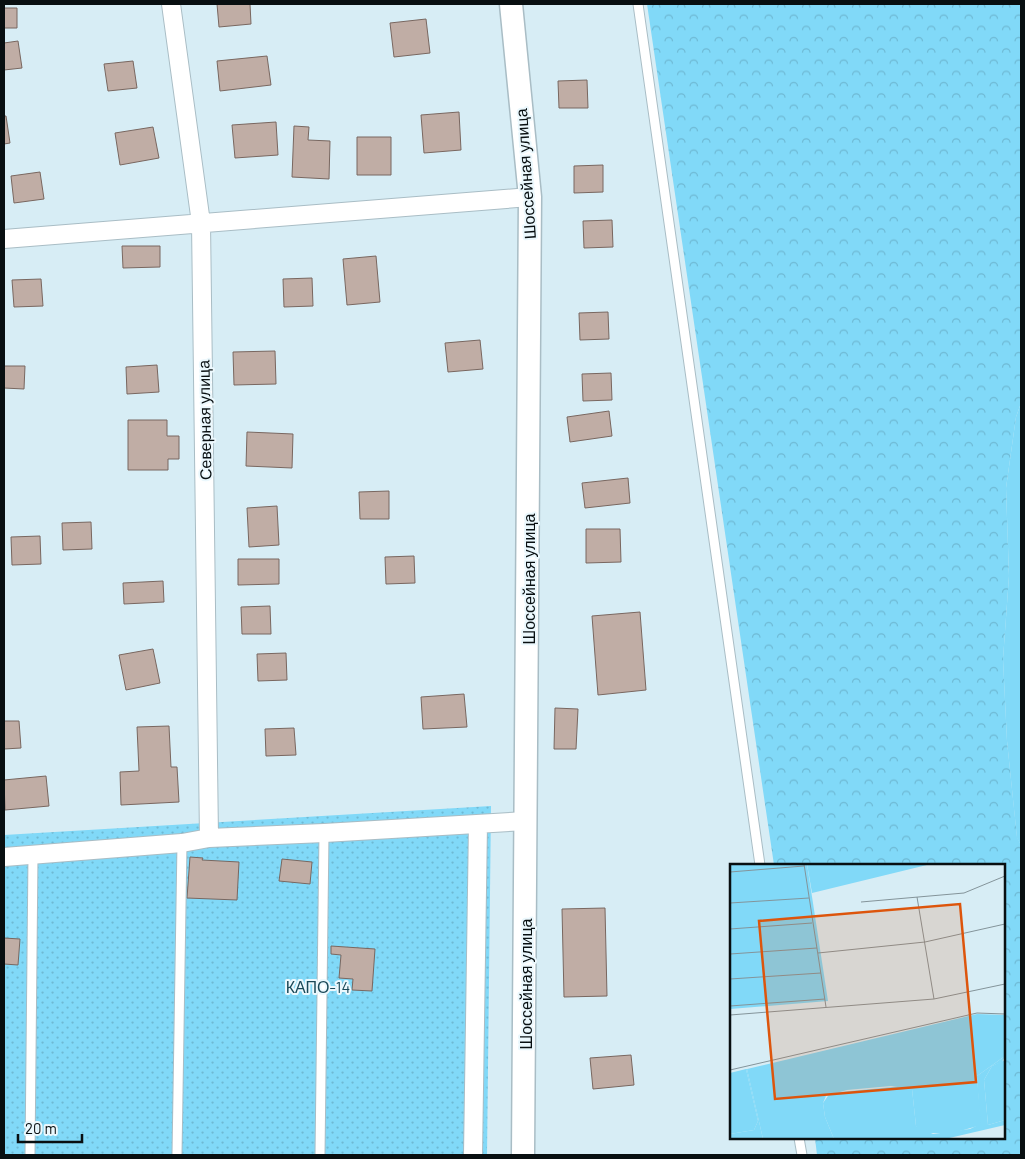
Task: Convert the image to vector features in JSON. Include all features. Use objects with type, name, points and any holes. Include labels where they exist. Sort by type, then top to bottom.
[{"type":"street","name":"Северная улица","points":[[171,4],[201,223],[209,838]]},
{"type":"street","name":"Шоссейная улица","points":[[511,4],[530,197],[523,1155]]},
{"type":"street","points":[[4,239],[530,197]]},
{"type":"street","points":[[4,857],[182,843],[209,838],[526,821]]},
{"type":"street","points":[[473,1155],[478,824]]},
{"type":"lane","points":[[638,4],[760,864]]},
{"type":"lane","points":[[320,1155],[324,833]]},
{"type":"lane","points":[[177,1155],[182,843]]},
{"type":"lane","points":[[30,1155],[34,855]]},
{"type":"lane","points":[[799,1139],[802,1155]]},
{"type":"green space","points":[[647,4],[1021,4],[1021,403],[1016,417],[1006,488],[1009,576],[1003,659],[1007,741],[1017,837],[1021,845],[1021,1155],[817,1155],[815,1139],[1005,1139],[1005,864],[774,864]]},
{"type":"green space","points":[[1021,403],[1021,845],[1017,838],[1007,741],[1003,659],[1009,576],[1006,488],[1016,417]]},
{"type":"green space","name":"КАПО-14","points":[[491,806],[487,1155],[4,1155],[4,835]]},
{"type":"building","points":[[217,4],[250,4],[251,24],[219,27]]},
{"type":"building","points":[[4,8],[17,8],[17,28],[4,28]]},
{"type":"building","points":[[426,19],[430,53],[394,57],[390,23]]},
{"type":"building","points":[[18,41],[22,68],[4,70],[4,43]]},
{"type":"building","points":[[267,56],[271,85],[220,91],[217,61]]},
{"type":"building","points":[[133,61],[137,88],[108,91],[104,64]]},
{"type":"building","points":[[587,80],[588,108],[559,108],[558,81]]},
{"type":"building","points":[[459,112],[461,150],[424,153],[421,115]]},
{"type":"building","points":[[4,116],[6,116],[10,143],[4,144]]},
{"type":"building","points":[[276,122],[278,155],[235,158],[232,125]]},
{"type":"building","points":[[294,126],[309,127],[308,140],[330,141],[329,179],[292,177]]},
{"type":"building","points":[[153,127],[159,158],[120,165],[115,133]]},
{"type":"building","points":[[357,137],[391,137],[391,175],[357,175]]},
{"type":"building","points":[[603,165],[603,192],[574,193],[574,166]]},
{"type":"building","points":[[40,172],[44,199],[14,203],[11,176]]},
{"type":"building","points":[[612,220],[613,247],[584,248],[583,221]]},
{"type":"building","points":[[122,246],[160,246],[160,267],[123,268]]},
{"type":"building","points":[[376,256],[380,302],[347,305],[343,259]]},
{"type":"building","points":[[312,278],[313,306],[284,307],[283,279]]},
{"type":"building","points":[[41,279],[43,306],[14,307],[12,280]]},
{"type":"building","points":[[608,312],[609,339],[580,340],[579,313]]},
{"type":"building","points":[[480,340],[483,369],[448,372],[445,343]]},
{"type":"building","points":[[275,351],[276,384],[234,385],[233,352]]},
{"type":"building","points":[[157,365],[159,392],[127,394],[126,367]]},
{"type":"building","points":[[4,366],[25,366],[24,389],[4,388]]},
{"type":"building","points":[[611,373],[612,400],[583,401],[582,374]]},
{"type":"building","points":[[609,411],[612,436],[570,442],[567,417]]},
{"type":"building","points":[[128,420],[167,420],[167,436],[179,436],[179,459],[168,459],[168,470],[128,470]]},
{"type":"building","points":[[247,432],[293,434],[292,468],[246,466]]},
{"type":"building","points":[[628,478],[630,503],[585,508],[582,483]]},
{"type":"building","points":[[389,491],[389,519],[360,519],[359,492]]},
{"type":"building","points":[[277,506],[279,545],[249,547],[247,508]]},
{"type":"building","points":[[91,522],[92,549],[63,550],[62,523]]},
{"type":"building","points":[[586,529],[620,529],[621,562],[586,563]]},
{"type":"building","points":[[40,536],[41,564],[12,565],[11,537]]},
{"type":"building","points":[[414,556],[415,583],[386,584],[385,557]]},
{"type":"building","points":[[238,559],[279,559],[279,584],[238,585]]},
{"type":"building","points":[[163,581],[164,602],[124,604],[123,583]]},
{"type":"building","points":[[270,606],[271,634],[242,634],[241,607]]},
{"type":"building","points":[[640,612],[646,690],[598,695],[592,616]]},
{"type":"building","points":[[153,649],[160,683],[126,690],[119,655]]},
{"type":"building","points":[[286,653],[287,680],[258,681],[257,654]]},
{"type":"building","points":[[464,694],[467,727],[423,729],[421,697]]},
{"type":"building","points":[[555,708],[578,709],[576,749],[554,749]]},
{"type":"building","points":[[4,721],[19,721],[21,748],[4,749]]},
{"type":"building","points":[[169,726],[171,767],[177,767],[179,802],[121,805],[120,772],[139,771],[137,727]]},
{"type":"building","points":[[294,728],[296,755],[266,756],[265,729]]},
{"type":"building","points":[[46,776],[49,806],[5,810],[4,780]]},
{"type":"building","points":[[190,857],[203,858],[202,860],[239,862],[237,900],[187,898]]},
{"type":"building","points":[[282,859],[312,862],[310,884],[279,881]]},
{"type":"building","points":[[605,908],[607,996],[564,997],[562,909]]},
{"type":"building","points":[[4,938],[20,939],[18,965],[4,964]]},
{"type":"building","points":[[331,946],[375,949],[372,991],[352,990],[353,979],[339,978],[341,955],[331,954]]},
{"type":"building","points":[[631,1055],[634,1085],[593,1089],[590,1058]]}]
